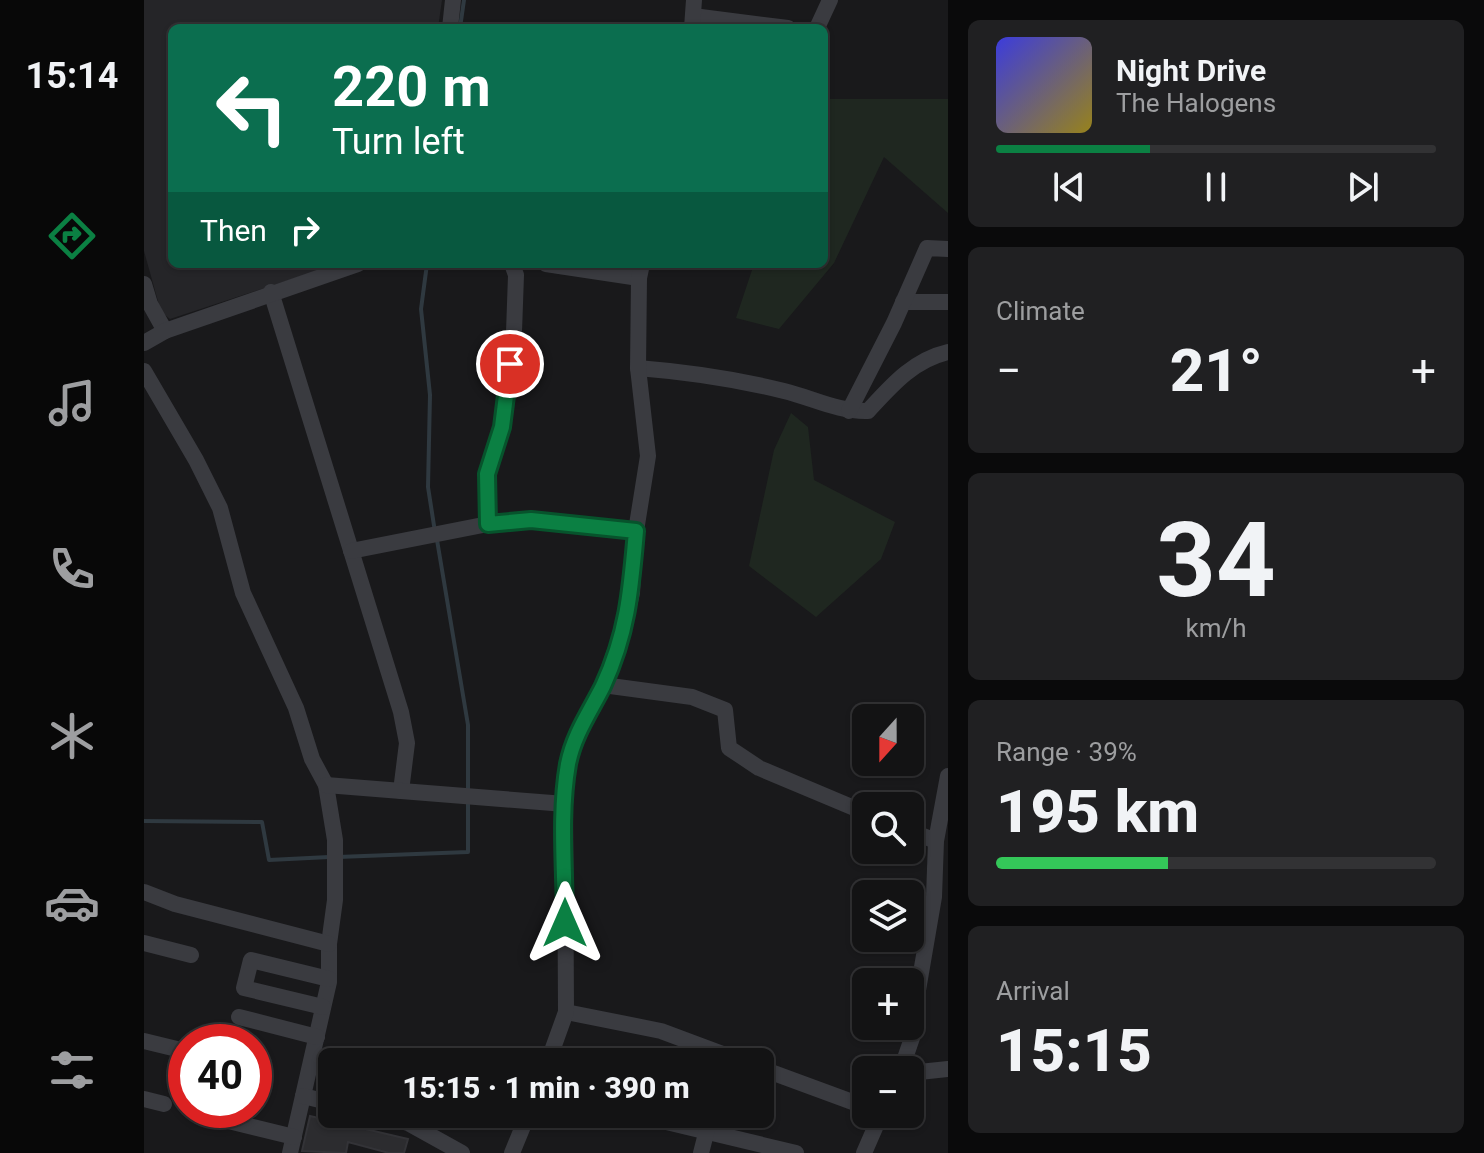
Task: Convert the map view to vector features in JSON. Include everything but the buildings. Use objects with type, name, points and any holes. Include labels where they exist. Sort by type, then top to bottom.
[{"type":"street","points":[[450,24],[453,0]]},
{"type":"street","points":[[820,24],[830,0]]},
{"type":"street","points":[[693,15],[759,24]]},
{"type":"street","points":[[849,411],[927,248],[948,249]]},
{"type":"street","points":[[144,343],[165,331],[346,268]]},
{"type":"street","points":[[488,524],[487,474],[502,427],[514,332],[516,275],[513,268]]},
{"type":"street","points":[[553,1048],[566,1012],[565,804],[568,765],[576,735],[603,685],[624,626],[632,593],[636,531],[648,456],[638,368],[641,271],[600,268]]},
{"type":"street","points":[[144,284],[150,304],[165,331]]},
{"type":"street","points":[[271,292],[401,712],[407,743],[401,791]]},
{"type":"street","points":[[903,302],[948,302]]},
{"type":"street","points":[[638,368],[715,376],[787,392],[849,411],[868,411],[903,375],[929,356],[948,352]]},
{"type":"street","points":[[144,371],[220,508],[243,593],[296,708],[312,759],[326,785],[335,840],[335,900],[329,944],[329,979],[292,1145],[242,1128]]},
{"type":"street","points":[[351,551],[488,524],[531,520],[636,531]]},
{"type":"street","points":[[603,685],[692,697],[725,710],[729,748],[759,768],[852,807]]},
{"type":"street","points":[[906,1056],[941,901],[936,841],[948,776]]},
{"type":"street","points":[[326,785],[565,804]]},
{"type":"street","points":[[924,836],[936,841]]},
{"type":"street","points":[[144,892],[175,904],[329,944]]},
{"type":"street","points":[[144,943],[191,955]]},
{"type":"street","points":[[323,1007],[244,988],[251,960],[329,979]]},
{"type":"street","points":[[566,1012],[661,1031],[701,1048]]},
{"type":"street","points":[[239,1017],[317,1037]]},
{"type":"street","points":[[144,1041],[168,1047]]},
{"type":"street","points":[[924,1072],[948,1069]]},
{"type":"street","points":[[774,1073],[852,1102]]},
{"type":"street","points":[[303,1096],[318,1100]]},
{"type":"street","points":[[144,1099],[164,1104]]},
{"type":"street","points":[[417,1128],[462,1153]]},
{"type":"street","points":[[512,1153],[522,1128]]},
{"type":"street","points":[[690,1128],[796,1153]]},
{"type":"street","points":[[701,1153],[707,1128]]},
{"type":"street","points":[[864,1153],[875,1128]]},
{"type":"shaded area","points":[[144,0],[442,0],[439,24],[168,24],[168,268],[326,268],[170,319],[161,312],[144,251]]},
{"type":"shaded area","points":[[828,99],[948,99],[948,213],[884,157],[834,263],[779,329],[736,318],[753,268],[828,268]]},
{"type":"shaded area","points":[[791,413],[808,427],[814,480],[895,522],[881,559],[816,617],[749,566],[774,450]]},
{"type":"waterway","points":[[461,24],[464,0]]},
{"type":"waterway","points":[[426,268],[421,309],[430,395],[428,487],[435,532]]},
{"type":"waterway","points":[[437,540],[468,725],[468,793]]},
{"type":"waterway","points":[[338,857],[468,852],[468,802]]},
{"type":"waterway","points":[[144,821],[262,822],[269,860],[329,857]]},
{"type":"route","points":[[510,364],[502,427],[487,474],[488,524],[531,520],[636,531],[632,593],[624,626],[603,685],[576,735],[568,765],[565,923]]}]
